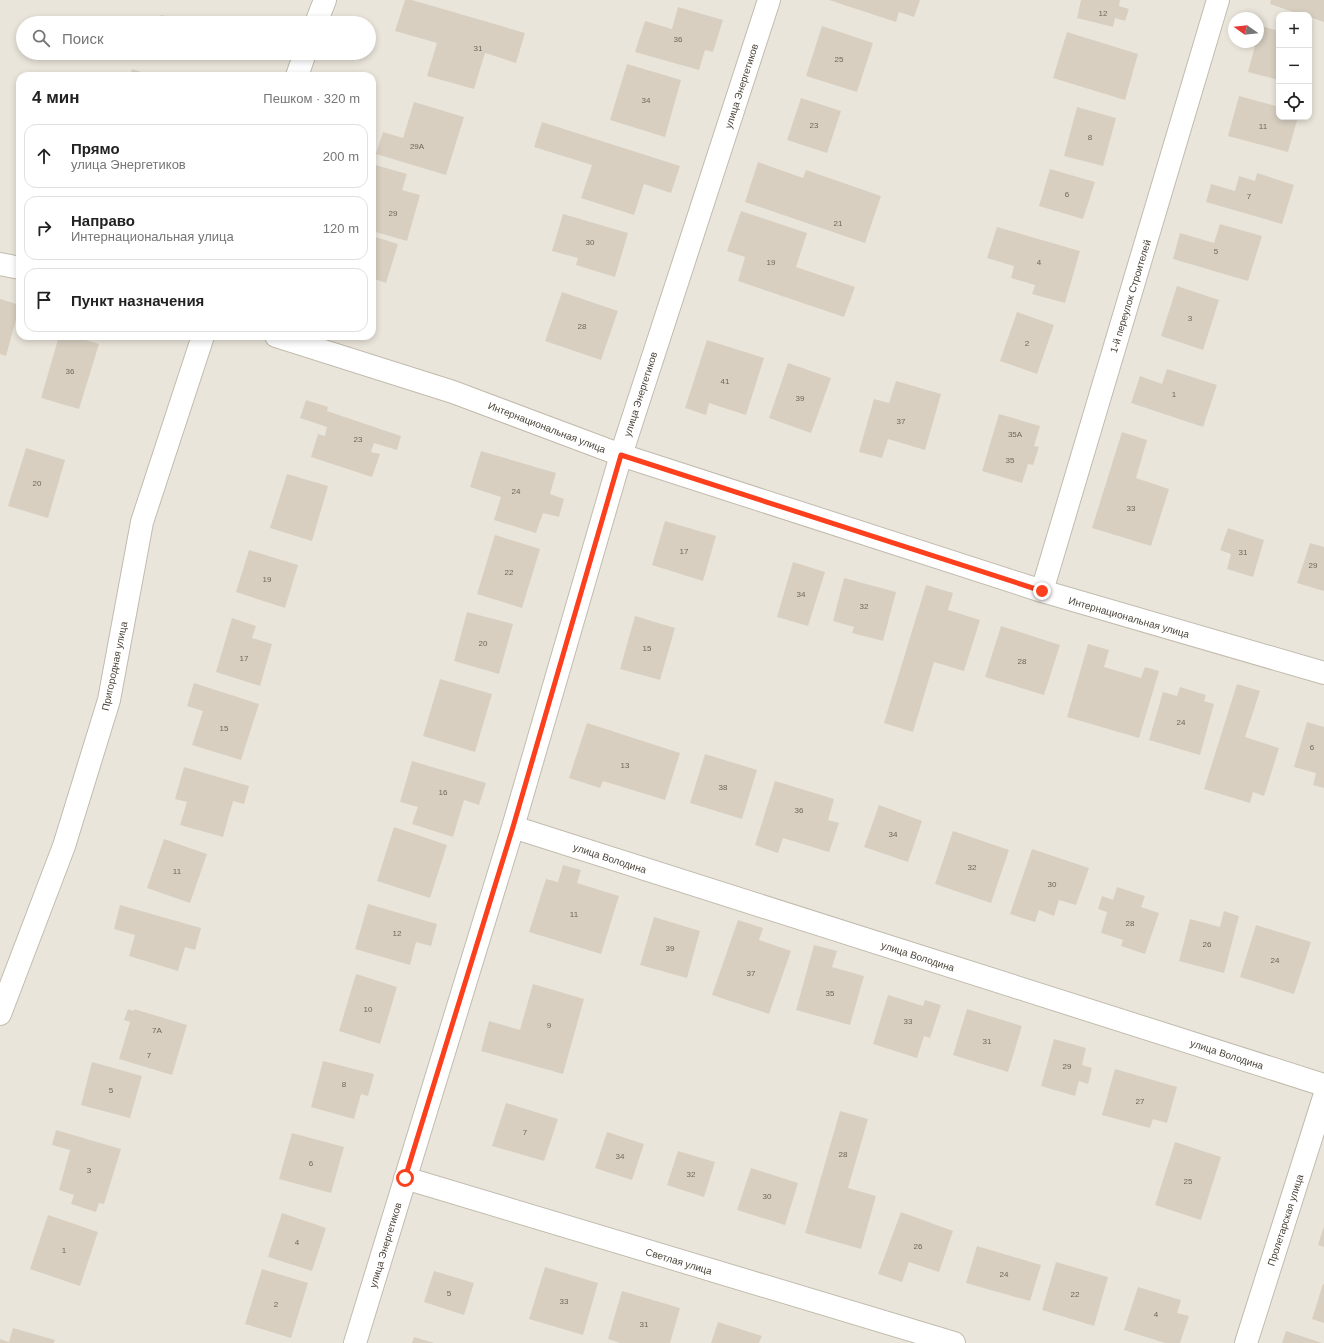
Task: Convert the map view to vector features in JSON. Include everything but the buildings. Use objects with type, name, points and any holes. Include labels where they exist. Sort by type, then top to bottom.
[{"type":"street","points":[[319,16],[325,0]]},
{"type":"street","name":"улица Энергетиков","points":[[355,1343],[513,827],[621,455],[769,0]]},
{"type":"street","name":"1-й переулок Строителей","points":[[1042,591],[1218,0]]},
{"type":"street","points":[[298,72],[303,60]]},
{"type":"street","points":[[0,264],[16,267]]},
{"type":"street","name":"Пригородная улица","points":[[0,1014],[64,846],[109,700],[142,522],[201,340]]},
{"type":"street","name":"Интернациональная улица","points":[[289,340],[453,392],[621,455],[1042,591],[1324,673]]},
{"type":"street","name":"улица Володина","points":[[513,827],[1324,1085]]},
{"type":"street","name":"Пролетарская улица","points":[[1246,1343],[1324,1097]]},
{"type":"street","name":"Светлая улица","points":[[405,1178],[954,1343]]},
{"type":"shaded area","points":[[0,0],[1324,0],[1324,1343],[0,1343]]},
{"type":"route","points":[[405,1178],[513,827],[621,455],[1042,591]]}]
